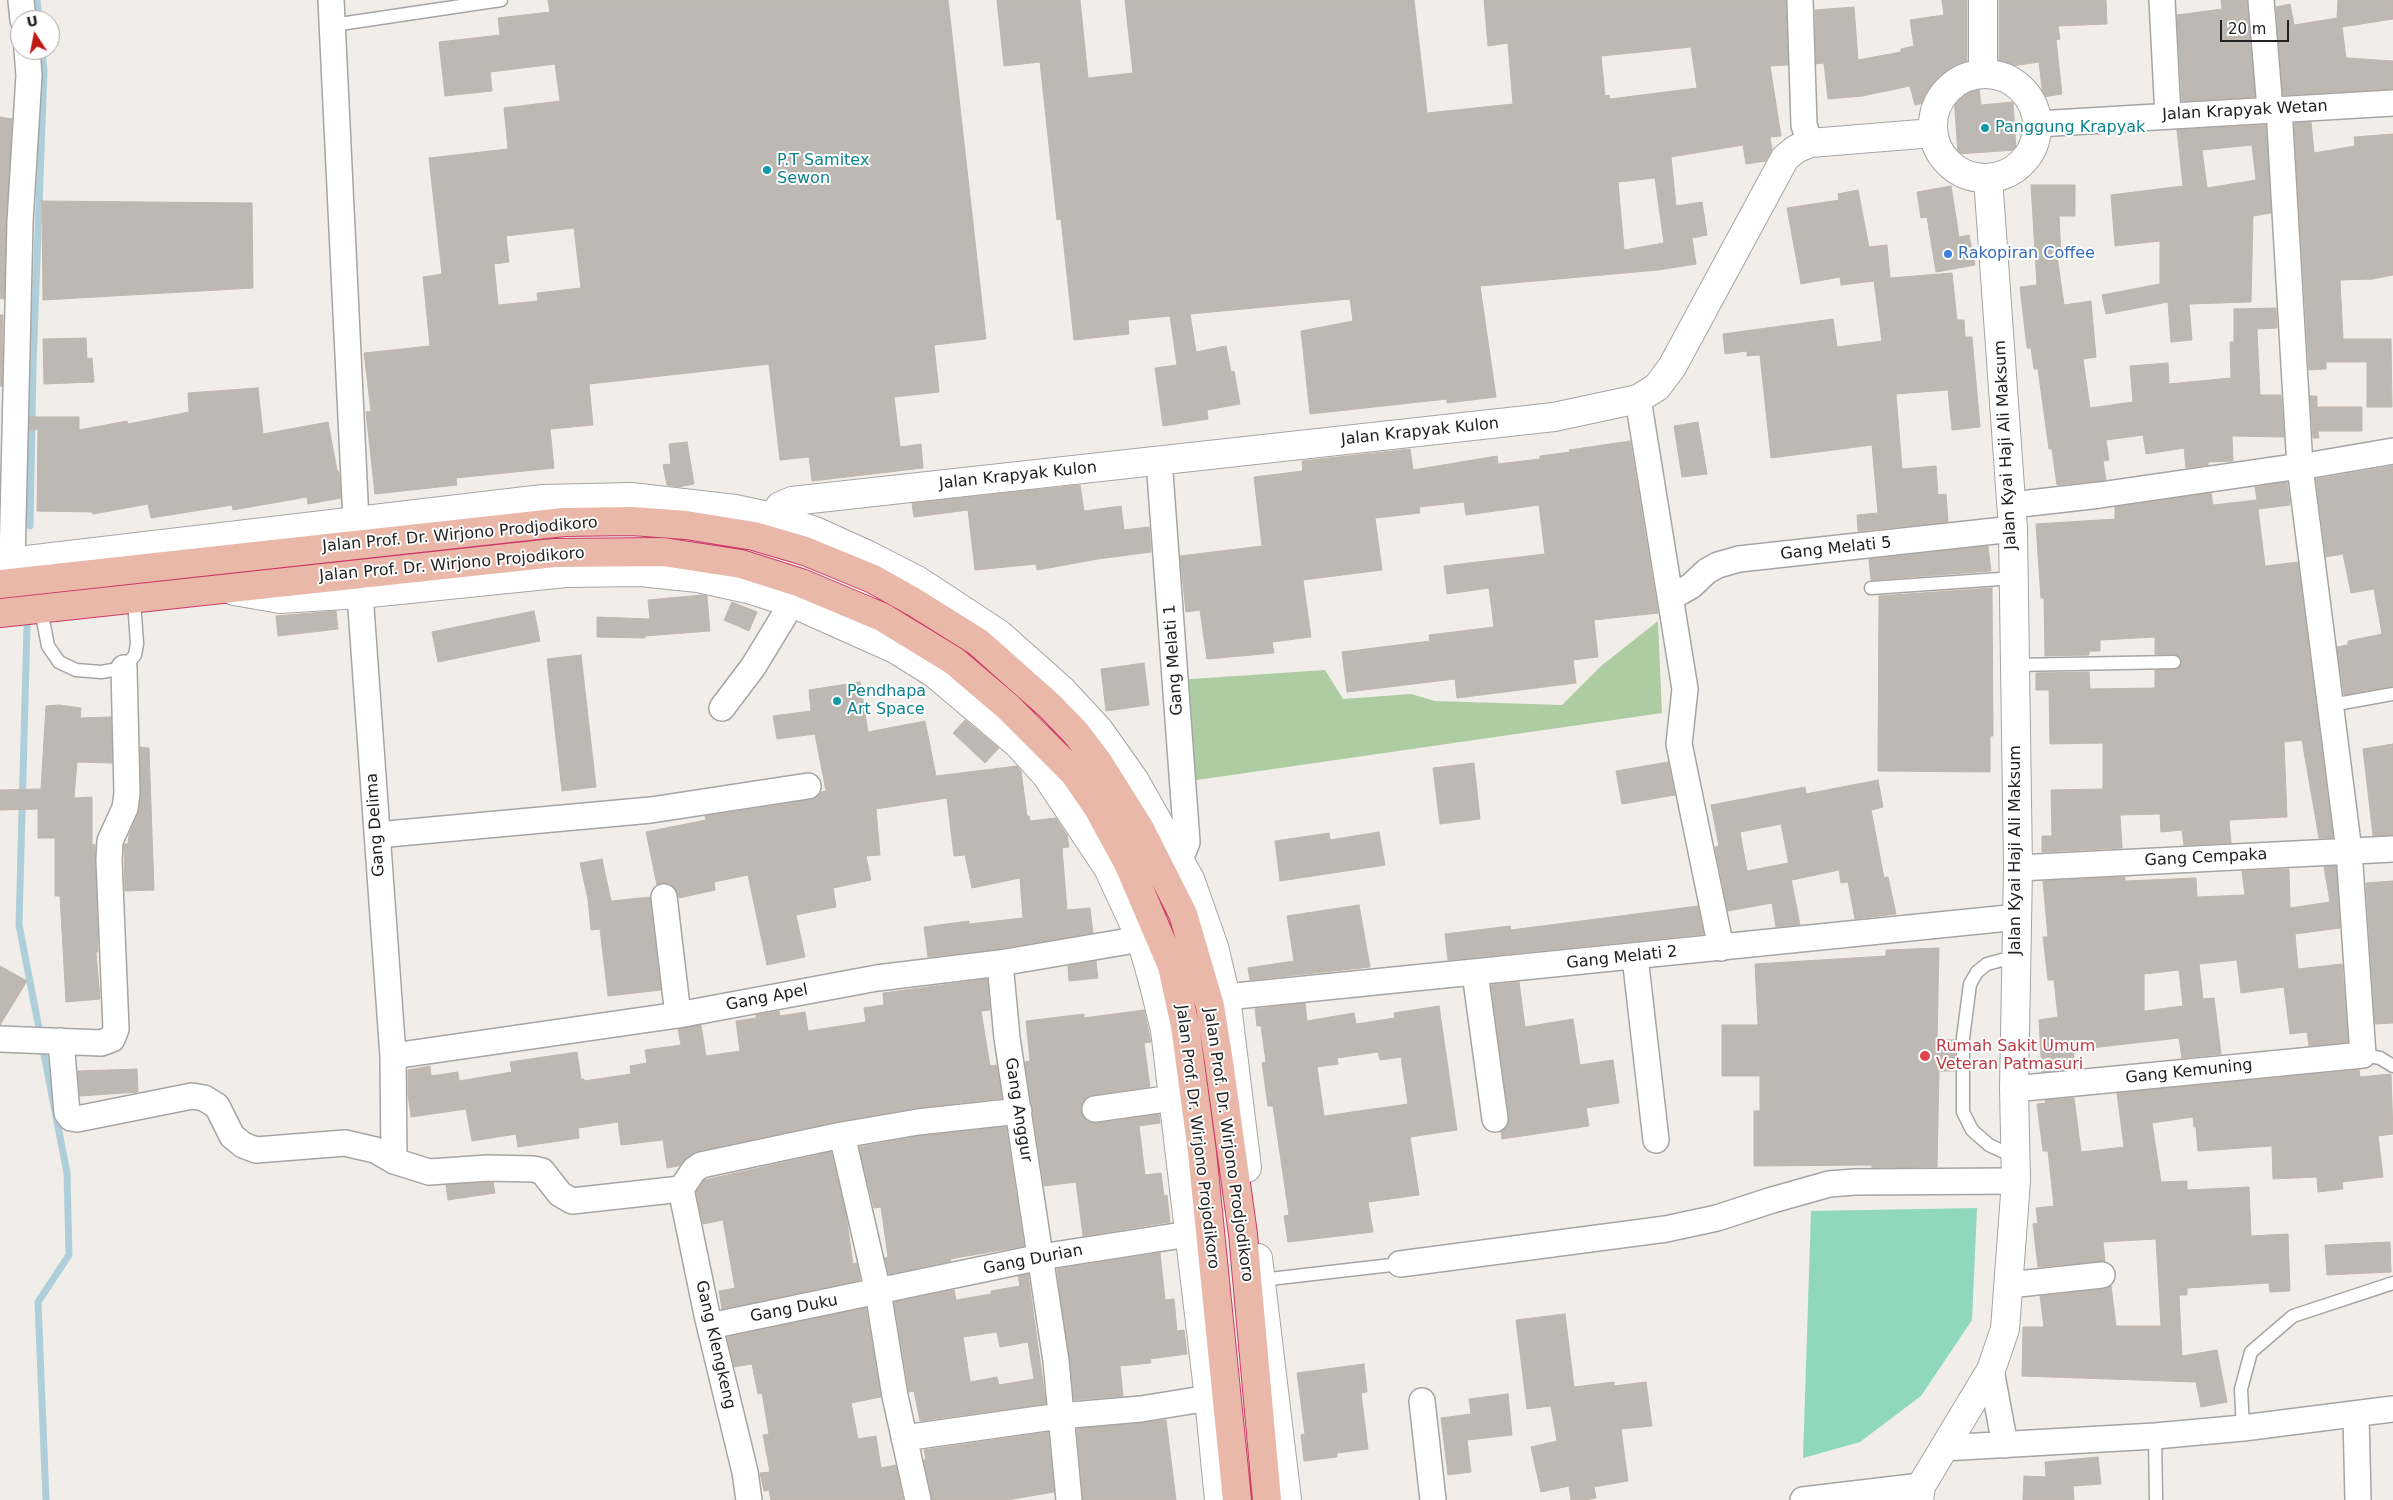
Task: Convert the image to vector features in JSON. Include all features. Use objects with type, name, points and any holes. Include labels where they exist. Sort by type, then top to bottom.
[{"type":"highway","name":"Jalan Prof. Dr. Wirjono Prodjodikoro","points":[[4,570],[564,522],[632,521],[686,525],[754,536],[805,551],[873,579],[978,642],[1050,706],[1076,733],[1098,762],[1140,829],[1183,914],[1210,1006],[1244,1234],[1268,1500]]},
{"type":"highway","name":"Jalan Prof. Dr. Wirjono Projodikoro","points":[[0,613],[134,600],[554,553],[663,552],[742,564],[801,582],[882,617],[954,661],[1008,707],[1074,773],[1098,808],[1128,863],[1172,966],[1185,1026],[1200,1234],[1237,1500]]},
{"type":"highway","points":[[1200,1234],[1244,1234]]},
{"type":"street","points":[[331,0],[356,521]]},
{"type":"street","points":[[1800,0],[1804,125],[1810,143]]},
{"type":"street","points":[[1983,0],[1983,74]]},
{"type":"street","points":[[2162,0],[2168,116]]},
{"type":"street","points":[[2261,0],[2274,109],[2300,467],[2349,851],[2363,1054]]},
{"type":"street","points":[[28,60],[29,75],[20,222],[10,297],[4,570],[356,521],[544,499],[631,496],[735,509],[773,517],[815,531],[901,572],[999,634],[1062,690],[1099,730],[1135,781],[1190,879],[1214,947],[1226,997],[1287,1500]]},
{"type":"street","points":[[1983,74],[2003,77],[2020,87],[2032,104],[2037,124],[2033,146],[2020,165],[2005,174],[1988,178],[1972,176],[1956,170],[1940,154],[1933,134],[1935,109],[1949,88],[1959,80],[1983,74]]},
{"type":"street","name":"Jalan Krapyak Wetan","points":[[2037,124],[2393,103]]},
{"type":"street","name":"Jalan Krapyak Kulon","points":[[773,517],[780,506],[792,501],[1554,417],[1639,410],[1672,367],[1785,158],[1796,149],[1810,143],[1933,134]]},
{"type":"street","name":"Jalan Kyai Haji Ali Maksum","points":[[1920,1493],[1943,1448],[1991,1370],[2005,1329],[2015,1169],[2014,1089],[2018,868],[2014,578],[2012,517],[1988,178]]},
{"type":"street","points":[[1639,410],[1685,689],[1679,744],[1721,948]]},
{"type":"street","name":"Gang Melati 5","points":[[1670,598],[1690,586],[1706,571],[1718,565],[1739,559],[2012,517],[2100,494],[2300,467],[2393,452]]},
{"type":"street","name":"Gang Melati 1","points":[[1159,460],[1187,842],[1184,850],[1177,855]]},
{"type":"street","points":[[223,589],[280,599],[360,594],[566,573],[640,572],[698,578],[748,589],[792,604],[895,649],[935,674],[1018,744],[1046,775],[1108,868],[1140,939],[1154,985],[1165,1030],[1173,1098],[1200,1234],[1209,1398],[1219,1500]]},
{"type":"street","name":"Gang Delima","points":[[360,594],[393,1056],[384,1154]]},
{"type":"street","points":[[722,708],[753,666],[792,604]]},
{"type":"street","points":[[0,1039],[101,1043],[112,1039],[116,1029],[109,860],[110,841],[125,808],[127,793],[124,668]]},
{"type":"street","points":[[376,835],[651,810],[808,786]]},
{"type":"street","name":"Gang Cempaka","points":[[2018,868],[2393,849]]},
{"type":"street","points":[[664,897],[678,1015]]},
{"type":"street","name":"Gang Melati 2","points":[[1226,997],[2018,917]]},
{"type":"street","name":"Gang Apel","points":[[393,1056],[678,1015],[877,978],[1000,963],[1140,939]]},
{"type":"street","points":[[1636,957],[1656,1140]]},
{"type":"street","name":"Gang Anggur","points":[[1000,963],[1008,1038],[1056,1361],[1069,1500]]},
{"type":"street","points":[[1475,972],[1495,1119]]},
{"type":"street","points":[[53,1041],[67,1113],[71,1118],[77,1119],[192,1096],[204,1098],[217,1106],[232,1136],[243,1145],[256,1150],[346,1142],[384,1154],[429,1172],[497,1168],[533,1169],[542,1171],[562,1196],[572,1201],[682,1189],[694,1170],[701,1165],[842,1135],[918,1122],[1019,1111]]},
{"type":"street","name":"Gang Kemuning","points":[[2014,1089],[2363,1054]]},
{"type":"street","points":[[1095,1109],[1173,1098]]},
{"type":"street","points":[[842,1135],[878,1292],[904,1438],[918,1500]]},
{"type":"street","points":[[1400,1264],[1666,1229],[1717,1218],[1829,1184],[2015,1169]]},
{"type":"street","name":"Gang Klengkeng","points":[[682,1189],[710,1326],[745,1472],[749,1500]]},
{"type":"street","name":"Gang Durian","points":[[878,1292],[1040,1257],[1200,1234]]},
{"type":"street","points":[[2009,1285],[2102,1275]]},
{"type":"street","name":"Gang Duku","points":[[710,1326],[878,1292]]},
{"type":"street","points":[[1991,1370],[2005,1445]]},
{"type":"street","points":[[904,1438],[1060,1416],[1141,1409],[1209,1398]]},
{"type":"street","points":[[1422,1401],[1433,1500]]},
{"type":"street","points":[[1943,1448],[2155,1436],[2243,1428],[2393,1409]]},
{"type":"street","points":[[2356,1415],[2358,1500]]},
{"type":"street","points":[[1802,1500],[1920,1493]]},
{"type":"lane","points":[[333,25],[501,0]]},
{"type":"lane","points":[[1871,588],[2014,578]]},
{"type":"lane","points":[[41,610],[48,646],[52,655],[64,666],[87,672],[124,668],[132,660],[136,650],[134,600]]},
{"type":"lane","points":[[2015,665],[2174,662]]},
{"type":"lane","points":[[2331,705],[2393,694]]},
{"type":"lane","points":[[2015,1169],[1972,1130],[1963,1112],[1963,1038],[1970,984],[1976,972],[1987,964],[2017,956]]},
{"type":"lane","points":[[2363,1054],[2380,1058],[2393,1066]]},
{"type":"lane","points":[[1260,1280],[1400,1264]]},
{"type":"lane","points":[[2243,1428],[2241,1389],[2251,1352],[2293,1316],[2393,1283]]},
{"type":"lane","points":[[2155,1436],[2156,1500]]},
{"type":"green space","points":[[1658,621],[1662,713],[1183,782],[1177,680],[1325,670],[1343,699],[1411,694],[1435,701],[1562,705],[1601,666]]},
{"type":"green space","points":[[1977,1208],[1972,1320],[1921,1396],[1860,1442],[1803,1458],[1811,1211]]},
{"type":"building","name":"P.T Samitex Sewon","points":[[548,0],[948,0],[986,339],[934,345],[939,392],[894,397],[900,447],[921,444],[923,468],[812,481],[809,457],[780,460],[769,364],[589,384],[593,425],[550,429],[554,468],[456,478],[457,485],[375,494],[366,412],[371,411],[364,353],[430,346],[423,277],[442,274],[429,158],[508,149],[504,108],[560,101],[555,64],[490,72],[492,91],[445,96],[439,42],[500,35],[498,18],[550,12]],"holes":[[[574,228],[581,288],[537,293],[538,301],[498,305],[494,264],[509,262],[506,236]]]},
{"type":"building","points":[[997,0],[1080,0],[1088,78],[1133,73],[1125,0],[1414,0],[1427,113],[1513,104],[1508,43],[1488,46],[1484,0],[1786,0],[1788,65],[1770,66],[1781,136],[1770,137],[1772,150],[1766,161],[1746,164],[1743,145],[1671,157],[1676,206],[1702,202],[1707,235],[1692,238],[1696,264],[1658,270],[1480,286],[1496,397],[1447,403],[1447,399],[1310,414],[1301,331],[1353,321],[1350,299],[1190,314],[1196,352],[1226,346],[1231,372],[1234,371],[1240,404],[1207,410],[1208,419],[1163,426],[1155,368],[1177,365],[1170,316],[1128,320],[1129,334],[1074,340],[1061,219],[1057,220],[1040,62],[1004,66]],"holes":[[[1691,47],[1697,88],[1610,99],[1609,95],[1605,96],[1601,56]],[[1655,178],[1664,243],[1624,250],[1618,182]]]},
{"type":"building","points":[[1942,0],[1967,0],[1967,74],[1969,81],[1979,89],[1981,105],[2013,102],[2016,150],[1958,154],[1954,96],[1915,105],[1910,86],[1862,96],[1828,99],[1824,63],[1816,64],[1815,10],[1854,7],[1858,60],[1901,52],[1901,49],[1914,46],[1910,20],[1944,15]]},
{"type":"building","points":[[1999,0],[2106,0],[2107,24],[2058,26],[2060,39],[2056,40],[2062,94],[2043,97],[2039,62],[1999,68]]},
{"type":"building","points":[[2221,0],[2247,0],[2255,97],[2182,101],[2177,15],[2222,9]]},
{"type":"building","points":[[2338,0],[2393,0],[2393,19],[2342,27],[2346,58],[2393,61],[2393,89],[2283,95],[2276,7],[2290,4],[2294,25],[2337,18]]},
{"type":"building","points":[[0,117],[12,119],[4,299],[0,298]]},
{"type":"building","points":[[2311,122],[2314,153],[2355,146],[2354,137],[2393,134],[2393,275],[2373,279],[2340,280],[2343,339],[2391,339],[2392,407],[2367,407],[2367,362],[2326,362],[2326,369],[2309,370],[2294,123]]},
{"type":"building","points":[[2266,125],[2271,213],[2253,216],[2251,302],[2189,304],[2192,340],[2171,342],[2168,302],[2106,314],[2102,295],[2160,284],[2160,241],[2115,246],[2111,195],[2183,186],[2177,130]],"holes":[[[2252,145],[2256,180],[2207,188],[2202,150]]]},
{"type":"building","points":[[2031,185],[2075,185],[2075,216],[2059,216],[2061,256],[2057,256],[2064,305],[2091,301],[2096,357],[2083,359],[2090,408],[2133,402],[2130,366],[2168,363],[2169,384],[2231,378],[2230,342],[2234,342],[2234,309],[2276,308],[2277,328],[2257,329],[2260,395],[2281,395],[2284,437],[2232,436],[2233,461],[2208,462],[2208,465],[2186,468],[2184,448],[2146,454],[2143,435],[2106,440],[2109,460],[2103,461],[2106,480],[2057,485],[2052,449],[2049,449],[2038,369],[2034,369],[2031,348],[2027,348],[2020,287],[2037,285]]},
{"type":"building","points":[[1951,186],[1959,237],[1969,235],[1975,265],[1936,272],[1927,217],[1921,218],[1917,192]]},
{"type":"building","points":[[1858,190],[1869,247],[1887,245],[1890,278],[1952,273],[1957,320],[1964,320],[1965,337],[1972,337],[1980,427],[1952,430],[1948,390],[1896,394],[1902,469],[1936,466],[1938,495],[1946,494],[1948,522],[1858,531],[1857,515],[1878,513],[1872,445],[1771,458],[1760,355],[1747,356],[1747,351],[1725,354],[1723,334],[1833,319],[1837,347],[1882,341],[1874,281],[1841,285],[1840,277],[1801,284],[1787,208],[1839,200],[1838,194]]},
{"type":"building","points":[[42,201],[252,203],[253,288],[43,300]]},
{"type":"building","points":[[0,315],[3,315],[2,386],[0,386]]},
{"type":"building","points":[[86,338],[87,359],[92,358],[94,382],[44,384],[43,339]]},
{"type":"building","points":[[258,388],[263,434],[328,422],[339,473],[341,498],[308,504],[307,497],[233,510],[232,505],[151,518],[148,504],[93,514],[92,512],[37,511],[38,429],[29,431],[30,417],[79,417],[79,430],[127,421],[128,424],[189,412],[188,393]]},
{"type":"building","points":[[2310,396],[2317,396],[2317,407],[2362,407],[2362,431],[2318,431],[2319,438],[2313,438]]},
{"type":"building","points":[[1698,422],[1707,474],[1682,477],[1674,426]]},
{"type":"building","points":[[1630,441],[1658,613],[1594,620],[1598,657],[1573,660],[1576,683],[1457,698],[1455,679],[1347,692],[1342,652],[1430,641],[1429,635],[1494,627],[1489,588],[1447,594],[1444,566],[1545,554],[1539,505],[1466,515],[1464,502],[1419,507],[1420,513],[1375,518],[1382,570],[1303,580],[1311,637],[1272,642],[1274,653],[1207,659],[1200,610],[1186,612],[1180,556],[1262,546],[1254,477],[1303,471],[1302,461],[1410,449],[1413,470],[1497,456],[1498,464],[1540,459],[1540,456],[1570,452],[1569,450]]},
{"type":"building","points":[[687,442],[694,484],[678,487],[667,485],[663,465],[671,464],[669,444]]},
{"type":"building","points":[[2393,466],[2393,686],[2344,695],[2337,647],[2348,645],[2348,641],[2382,634],[2374,589],[2351,593],[2343,554],[2326,557],[2316,479]]},
{"type":"building","points":[[2287,482],[2290,505],[2258,509],[2265,566],[2298,562],[2333,838],[2319,838],[2302,740],[2284,742],[2287,817],[2229,820],[2231,843],[2184,845],[2182,830],[2161,832],[2160,814],[2120,815],[2122,848],[2042,852],[2042,836],[2052,836],[2051,790],[2103,789],[2103,743],[2050,744],[2049,690],[2036,690],[2036,673],[2089,672],[2090,689],[2155,688],[2155,670],[2178,669],[2182,662],[2177,655],[2155,654],[2155,637],[2100,640],[2100,651],[2089,651],[2089,655],[2045,656],[2044,598],[2041,598],[2036,524],[2115,519],[2115,507],[2211,493],[2213,505],[2257,500],[2255,487]]},
{"type":"building","points":[[1080,485],[1084,511],[1121,506],[1124,530],[1149,527],[1151,552],[1037,570],[1036,564],[975,570],[968,510],[914,517],[912,503]]},
{"type":"building","points":[[1988,546],[1991,571],[1871,580],[1869,559]]},
{"type":"building","points":[[1992,588],[1993,736],[1990,736],[1990,772],[1878,771],[1879,596]]},
{"type":"building","points":[[707,596],[710,631],[645,636],[645,638],[597,637],[597,617],[650,619],[648,600]]},
{"type":"building","points":[[732,602],[757,612],[749,631],[724,620]]},
{"type":"building","points":[[336,611],[338,629],[278,636],[276,616]]},
{"type":"building","points":[[534,611],[540,641],[438,662],[432,632]]},
{"type":"building","points":[[581,655],[596,787],[562,791],[547,659]]},
{"type":"building","points":[[1144,663],[1149,705],[1106,711],[1101,669]]},
{"type":"building","points":[[860,682],[868,732],[925,721],[936,776],[1017,766],[1021,771],[1027,816],[1029,816],[1030,821],[1056,818],[1067,835],[1069,847],[1062,848],[1067,910],[1090,908],[1093,933],[998,949],[928,957],[924,927],[969,921],[969,924],[1023,918],[1020,878],[972,888],[965,855],[954,856],[947,798],[876,809],[880,855],[866,856],[871,880],[833,888],[836,907],[796,915],[805,957],[767,965],[748,875],[714,882],[715,890],[679,898],[676,889],[670,884],[663,883],[657,885],[646,832],[706,820],[705,816],[810,800],[817,797],[821,792],[826,791],[815,734],[777,739],[773,716],[811,711],[809,690]]},
{"type":"building","points":[[59,705],[81,708],[80,718],[111,717],[112,763],[77,762],[74,798],[92,797],[92,845],[95,844],[98,952],[96,952],[100,999],[66,1002],[60,896],[55,896],[55,838],[38,838],[38,809],[0,810],[0,790],[41,789],[46,706]]},
{"type":"building","points":[[965,720],[999,748],[985,763],[953,733]]},
{"type":"building","points":[[2393,744],[2393,835],[2373,836],[2363,749]]},
{"type":"building","points":[[140,747],[149,748],[154,890],[125,891],[124,844],[128,844],[129,835],[139,810],[141,795]]},
{"type":"building","points":[[1668,762],[1675,795],[1622,804],[1616,771]]},
{"type":"building","points":[[1474,763],[1480,819],[1440,824],[1433,768]]},
{"type":"building","points":[[1878,780],[1883,807],[1871,810],[1884,878],[1888,877],[1896,914],[1855,919],[1848,882],[1841,883],[1839,870],[1792,880],[1781,824],[1740,832],[1747,871],[1788,863],[1800,925],[1776,927],[1772,903],[1728,911],[1715,847],[1719,846],[1711,805],[1805,787],[1806,794]]},
{"type":"building","points":[[1379,832],[1385,865],[1280,881],[1275,841],[1329,833],[1330,840]]},
{"type":"building","points":[[602,859],[611,901],[650,897],[661,990],[608,996],[600,929],[591,930],[588,899],[580,863]]},
{"type":"building","points":[[2336,866],[2340,928],[2295,934],[2298,969],[2342,964],[2348,1042],[2309,1046],[2307,1032],[2290,1034],[2284,987],[2241,993],[2237,960],[2199,964],[2203,999],[2214,998],[2221,1054],[2182,1058],[2179,1038],[2073,1050],[2075,1069],[2042,1072],[2039,1020],[2058,1017],[2054,980],[2048,980],[2043,937],[2048,937],[2043,881],[2125,877],[2125,881],[2196,878],[2197,897],[2245,895],[2242,871],[2289,869],[2290,908],[2330,902],[2324,867]],"holes":[[[2179,970],[2183,1006],[2144,1011],[2144,974]]]},
{"type":"building","points":[[2393,881],[2393,1023],[2375,1024],[2366,883]]},
{"type":"building","points":[[1359,905],[1370,967],[1250,980],[1248,968],[1294,961],[1287,916]]},
{"type":"building","points":[[1698,906],[1704,934],[1448,960],[1445,934],[1510,926],[1511,930]]},
{"type":"building","points":[[1939,948],[1937,1040],[1955,1040],[1955,1071],[1939,1071],[1937,1167],[1872,1168],[1872,1165],[1754,1166],[1754,1111],[1760,1111],[1760,1076],[1722,1076],[1722,1025],[1758,1025],[1755,964],[1886,956],[1886,950]]},
{"type":"building","points":[[1096,961],[1098,978],[1069,981],[1068,966]]},
{"type":"building","points":[[0,966],[27,981],[0,1025]]},
{"type":"building","points":[[987,979],[990,1010],[981,1011],[990,1066],[997,1065],[1002,1098],[916,1108],[839,1121],[698,1151],[686,1158],[679,1166],[667,1168],[663,1140],[621,1145],[618,1122],[578,1128],[579,1138],[518,1147],[516,1134],[472,1141],[466,1109],[411,1117],[408,1094],[408,1070],[430,1066],[431,1076],[458,1072],[459,1081],[512,1072],[510,1062],[577,1052],[581,1079],[584,1079],[584,1081],[631,1074],[630,1066],[647,1063],[645,1050],[681,1045],[678,1029],[701,1025],[706,1056],[740,1051],[736,1021],[756,1018],[756,1015],[779,1011],[780,1016],[805,1012],[808,1031],[866,1022],[864,1008],[884,1005],[883,993]]},
{"type":"building","points":[[1519,982],[1525,1027],[1573,1019],[1580,1065],[1613,1060],[1619,1103],[1586,1108],[1589,1126],[1502,1139],[1501,1132],[1508,1125],[1509,1117],[1491,985]]},
{"type":"building","points":[[1305,1003],[1307,1021],[1354,1013],[1356,1024],[1395,1018],[1394,1013],[1439,1006],[1457,1130],[1410,1137],[1419,1195],[1368,1202],[1373,1232],[1288,1242],[1284,1216],[1289,1215],[1273,1106],[1268,1106],[1262,1063],[1266,1062],[1261,1026],[1257,1026],[1255,1009]],"holes":[[[1378,1052],[1380,1060],[1401,1057],[1408,1104],[1324,1116],[1317,1067],[1338,1064],[1337,1058]]]},
{"type":"building","points":[[1144,1010],[1151,1042],[1144,1043],[1150,1087],[1093,1095],[1086,1098],[1081,1111],[1084,1118],[1097,1123],[1159,1114],[1160,1123],[1139,1126],[1145,1175],[1161,1173],[1164,1196],[1167,1195],[1170,1222],[1083,1236],[1076,1182],[1044,1186],[1025,1062],[1030,1061],[1026,1021],[1084,1014],[1084,1018]]},
{"type":"building","points":[[137,1069],[138,1092],[80,1096],[78,1071]]},
{"type":"building","points":[[2359,1070],[2360,1077],[2391,1074],[2393,1134],[2378,1136],[2383,1177],[2342,1182],[2343,1189],[2318,1192],[2317,1177],[2273,1179],[2272,1146],[2198,1151],[2196,1127],[2194,1127],[2193,1117],[2152,1123],[2161,1182],[2187,1181],[2187,1190],[2249,1187],[2251,1236],[2288,1234],[2290,1291],[2270,1292],[2269,1283],[2187,1288],[2187,1295],[2179,1295],[2182,1356],[2217,1350],[2227,1402],[2201,1407],[2196,1382],[2022,1376],[2023,1327],[2044,1327],[2040,1296],[2104,1289],[2111,1286],[2116,1326],[2161,1326],[2156,1239],[2103,1242],[2105,1261],[2038,1267],[2033,1224],[2038,1223],[2036,1208],[2054,1206],[2048,1151],[2043,1151],[2037,1104],[2046,1103],[2045,1100],[2074,1098],[2081,1152],[2124,1147],[2117,1093]]},
{"type":"building","points":[[1006,1127],[1024,1246],[950,1259],[951,1261],[889,1274],[885,1258],[888,1257],[881,1207],[874,1208],[859,1147],[920,1136]]},
{"type":"building","points":[[831,1152],[846,1215],[853,1264],[857,1263],[860,1280],[722,1309],[719,1291],[735,1288],[723,1220],[703,1224],[696,1192],[704,1180]]},
{"type":"building","points":[[493,1182],[495,1193],[448,1200],[446,1185]]},
{"type":"building","points":[[2390,1242],[2391,1272],[2327,1275],[2325,1245]]},
{"type":"building","points":[[1160,1253],[1165,1300],[1174,1299],[1177,1331],[1184,1330],[1187,1354],[1150,1359],[1151,1363],[1120,1366],[1123,1396],[1074,1400],[1057,1269]]},
{"type":"building","points":[[1028,1274],[1046,1404],[920,1421],[914,1391],[909,1392],[894,1302],[954,1290],[956,1300],[991,1294],[991,1291],[1020,1286],[1018,1276]],"holes":[[[997,1332],[1000,1347],[1028,1342],[1034,1379],[999,1385],[997,1377],[970,1382],[963,1337]]]},
{"type":"building","points":[[866,1308],[881,1397],[851,1403],[858,1439],[876,1436],[881,1468],[896,1465],[903,1500],[771,1500],[769,1490],[764,1491],[760,1473],[770,1472],[763,1435],[769,1434],[762,1393],[758,1394],[752,1364],[734,1367],[727,1337]]},
{"type":"building","points":[[1565,1314],[1574,1387],[1614,1382],[1614,1386],[1646,1382],[1652,1426],[1621,1429],[1628,1481],[1594,1487],[1596,1498],[1585,1500],[1571,1500],[1569,1486],[1541,1492],[1531,1447],[1557,1441],[1551,1406],[1527,1409],[1516,1320]]},
{"type":"building","points":[[1364,1364],[1367,1392],[1361,1393],[1368,1449],[1337,1453],[1337,1457],[1304,1461],[1301,1435],[1305,1434],[1297,1373]]},
{"type":"building","points":[[1508,1394],[1512,1435],[1467,1440],[1471,1472],[1448,1475],[1441,1418],[1471,1414],[1469,1399]]},
{"type":"building","points":[[1166,1420],[1176,1500],[1083,1500],[1077,1429]]},
{"type":"building","points":[[1048,1432],[1054,1492],[1007,1500],[932,1500],[924,1460],[926,1459],[924,1450]]},
{"type":"building","points":[[2098,1457],[2101,1484],[2073,1486],[2074,1500],[2023,1500],[2024,1476],[2046,1477],[2045,1462]]},
{"type":"waterway","points":[[37,0],[38,10]]},
{"type":"waterway","points":[[30,526],[43,60]]},
{"type":"waterway","points":[[27,626],[19,925],[67,1173],[69,1255],[38,1302],[46,1500]]},
{"type":"place","name":"Panggung Krapyak","points":[[1985,128]]},
{"type":"place","name":"P.T Samitex Sewon","points":[[767,170]]},
{"type":"place","name":"Rakopiran Coffee","points":[[1948,254]]},
{"type":"place","name":"Pendhapa Art Space","points":[[837,701]]},
{"type":"place","name":"Rumah Sakit Umum Veteran Patmasuri","points":[[1925,1056]]}]
